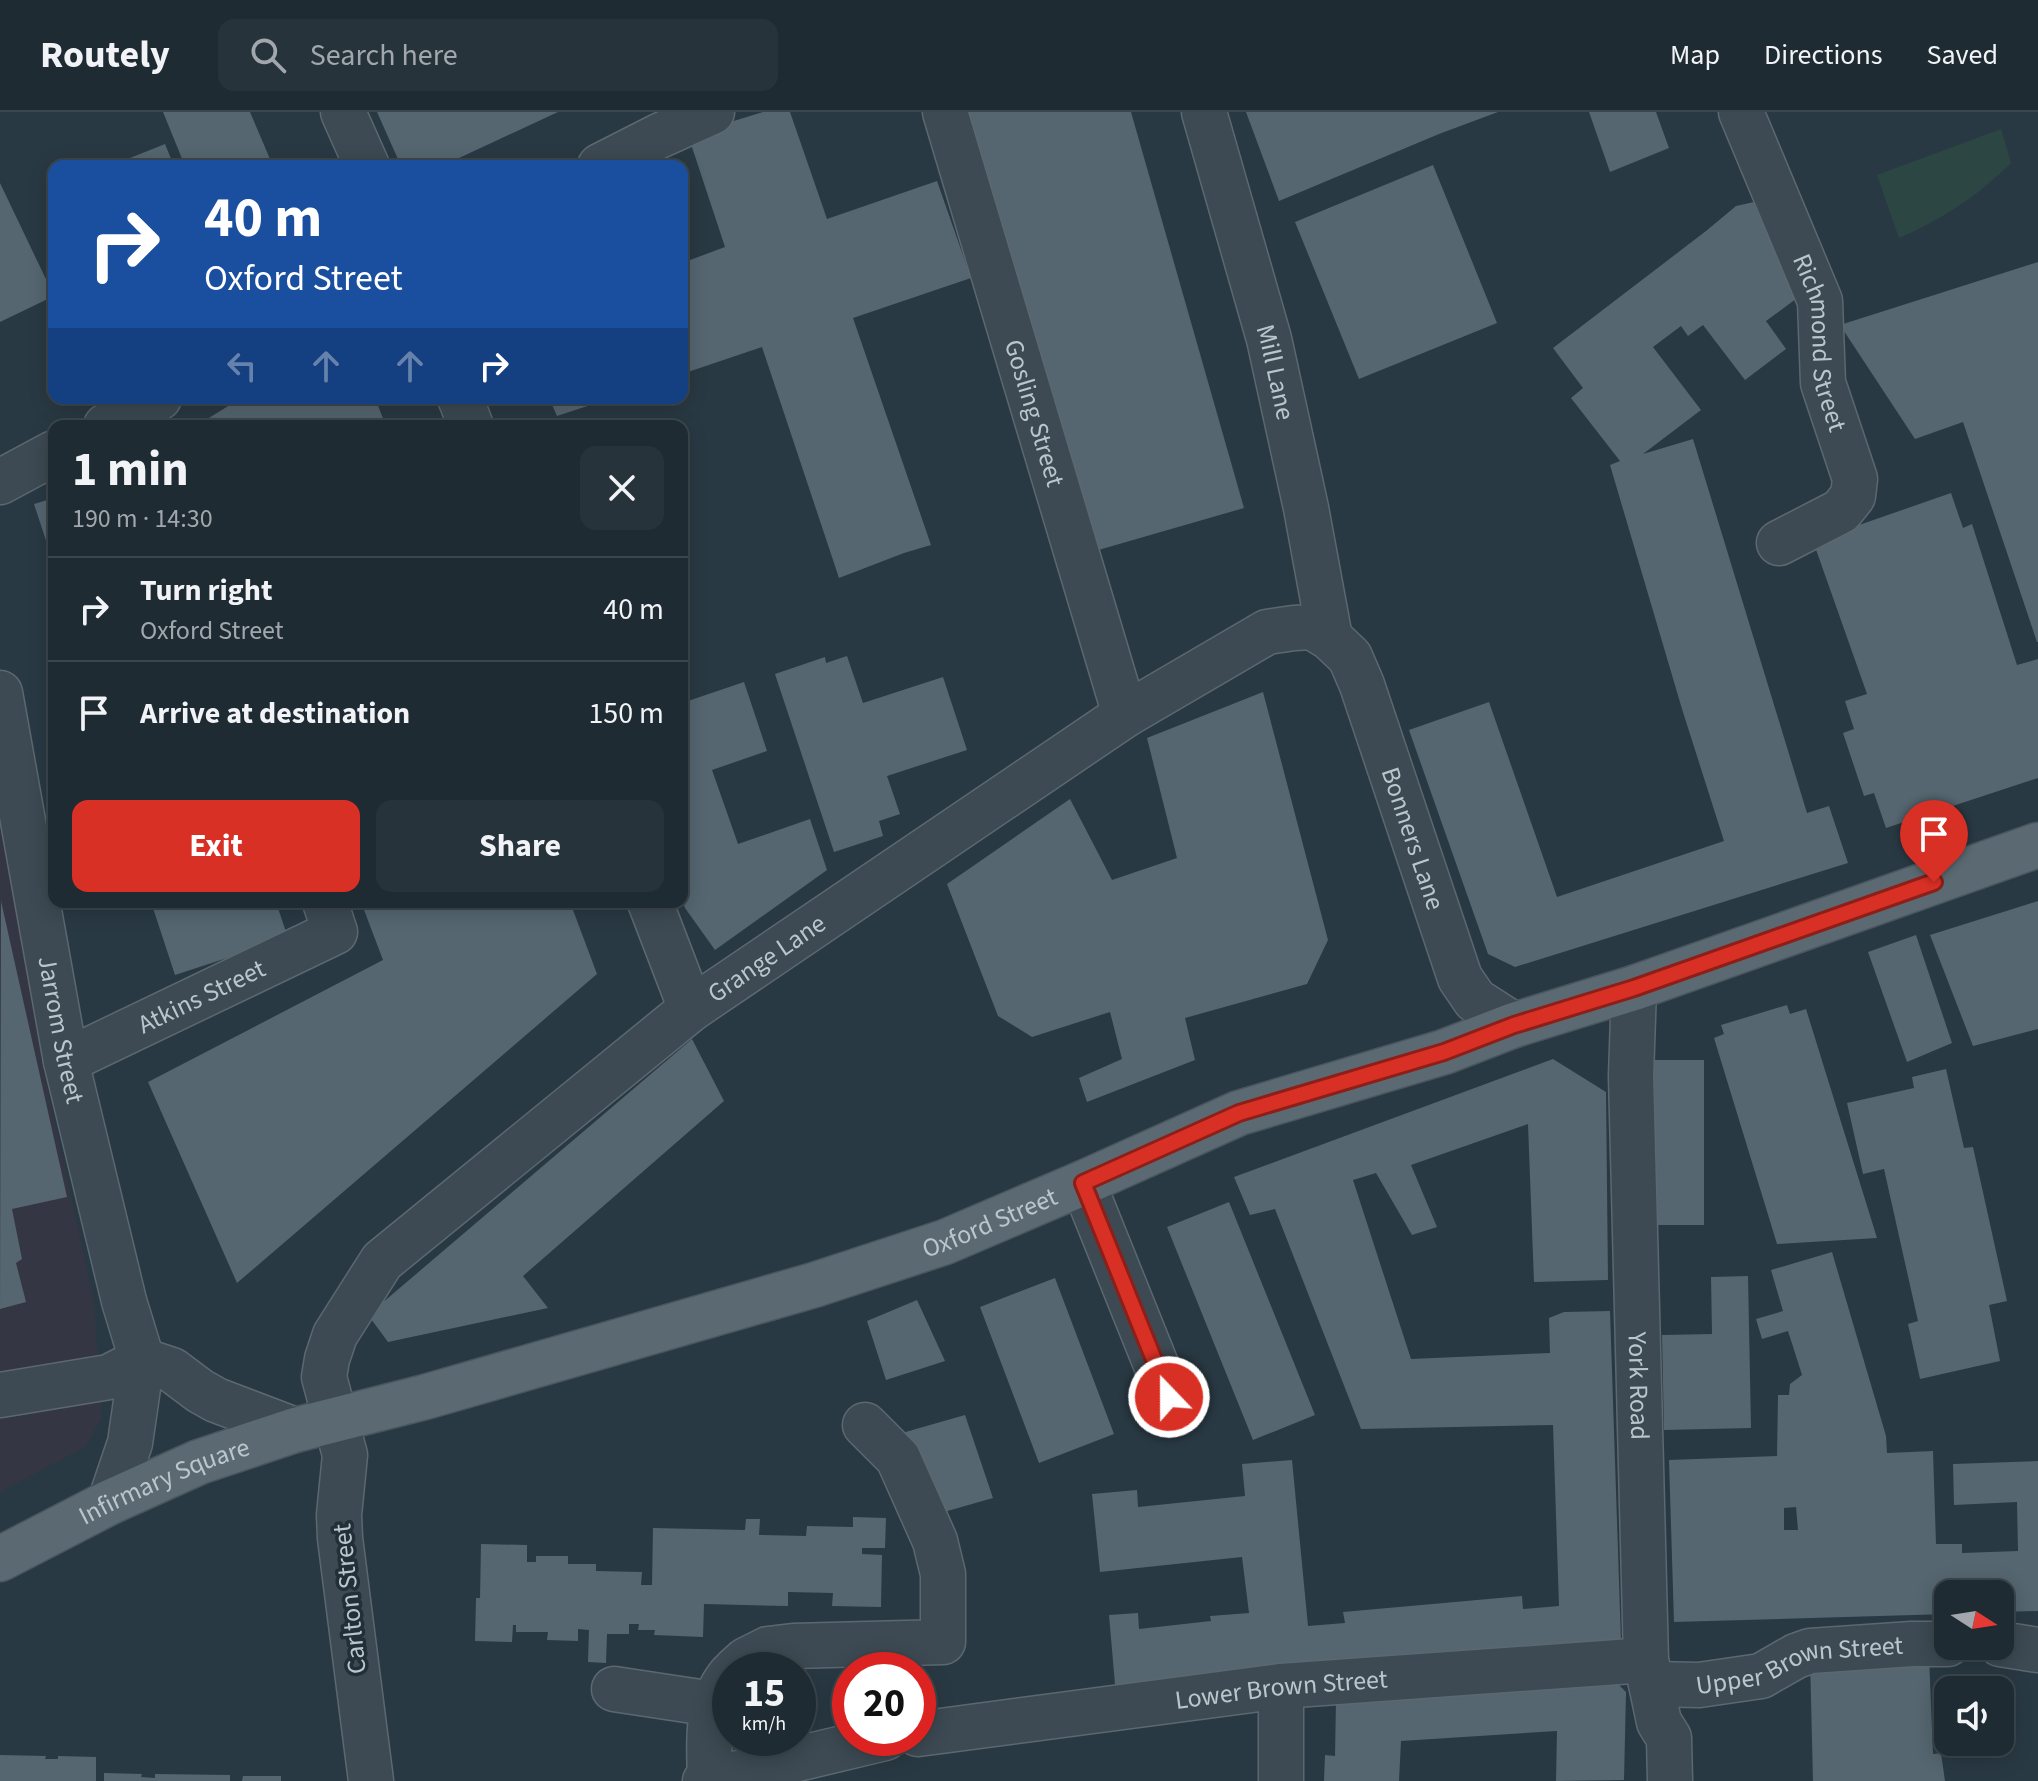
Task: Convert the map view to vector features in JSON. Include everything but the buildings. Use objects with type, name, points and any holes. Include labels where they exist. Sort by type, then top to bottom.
[{"type":"main road","name":"Oxford Street","points":[[314,1424],[425,1397],[814,1285],[945,1242],[1239,1113],[1444,1052],[1514,1025],[1634,988],[2038,845]]},
{"type":"main road","name":"Infirmary Square","points":[[0,1559],[110,1502],[199,1462],[314,1424]]},
{"type":"street","points":[[343,112],[364,160]]},
{"type":"street","points":[[608,160],[654,124],[712,112]]},
{"type":"street","name":"Gosling Street","points":[[945,112],[1125,715]]},
{"type":"street","name":"Mill Lane","points":[[1204,112],[1269,339],[1306,508],[1330,638]]},
{"type":"street","name":"Richmond Street","points":[[1741,112],[1820,301],[1823,383],[1855,479],[1853,496],[1841,511],[1779,543]]},
{"type":"street","points":[[117,420],[147,404]]},
{"type":"street","points":[[0,482],[48,456]]},
{"type":"street","name":"Grange Lane","points":[[314,1424],[335,1335],[382,1261],[691,1009],[1125,715],[1267,632],[1312,627],[1330,638]]},
{"type":"street","name":"Bonners Lane","points":[[1330,638],[1350,657],[1362,685],[1460,978],[1475,1000],[1514,1025]]},
{"type":"street","name":"Jarrom Street","points":[[0,693],[66,1061],[124,1301],[142,1360],[132,1434],[110,1502]]},
{"type":"street","points":[[652,908],[691,1009]]},
{"type":"street","name":"Atkins Street","points":[[66,1061],[330,917]]},
{"type":"street","name":"York Road","points":[[1634,988],[1631,1076],[1652,1689],[1648,1738],[1649,1781]]},
{"type":"street","points":[[1083,1183],[1169,1397]]},
{"type":"street","points":[[0,1395],[109,1377],[142,1360],[172,1370],[216,1400],[314,1424]]},
{"type":"street","name":"Carlton Street","points":[[314,1424],[345,1455],[340,1538],[371,1781]]},
{"type":"street","points":[[762,1652],[793,1646],[943,1642],[943,1574],[935,1541],[898,1458],[865,1425]]},
{"type":"street","name":"Upper Brown Street","points":[[1652,1689],[1761,1676],[1810,1651],[1934,1644]]},
{"type":"street","points":[[2014,1646],[2038,1650]]},
{"type":"street","points":[[614,1689],[712,1684]]},
{"type":"street","points":[[1281,1686],[1281,1781]]},
{"type":"street","name":"Lower Brown Street","points":[[936,1732],[1281,1686],[1652,1689]]},
{"type":"street","points":[[1652,1689],[1669,1738],[1670,1781]]},
{"type":"street","points":[[712,1727],[708,1780],[832,1750]]},
{"type":"shaded area","points":[[0,816],[44,1072],[94,1303],[102,1417],[85,1447],[0,1492]]},
{"type":"green space","points":[[2001,129],[2011,163],[1959,206],[1899,238],[1877,175]]},
{"type":"route","points":[[1169,1397],[1083,1183],[1239,1113],[1444,1052],[1514,1025],[1634,988],[1934,882]]}]
